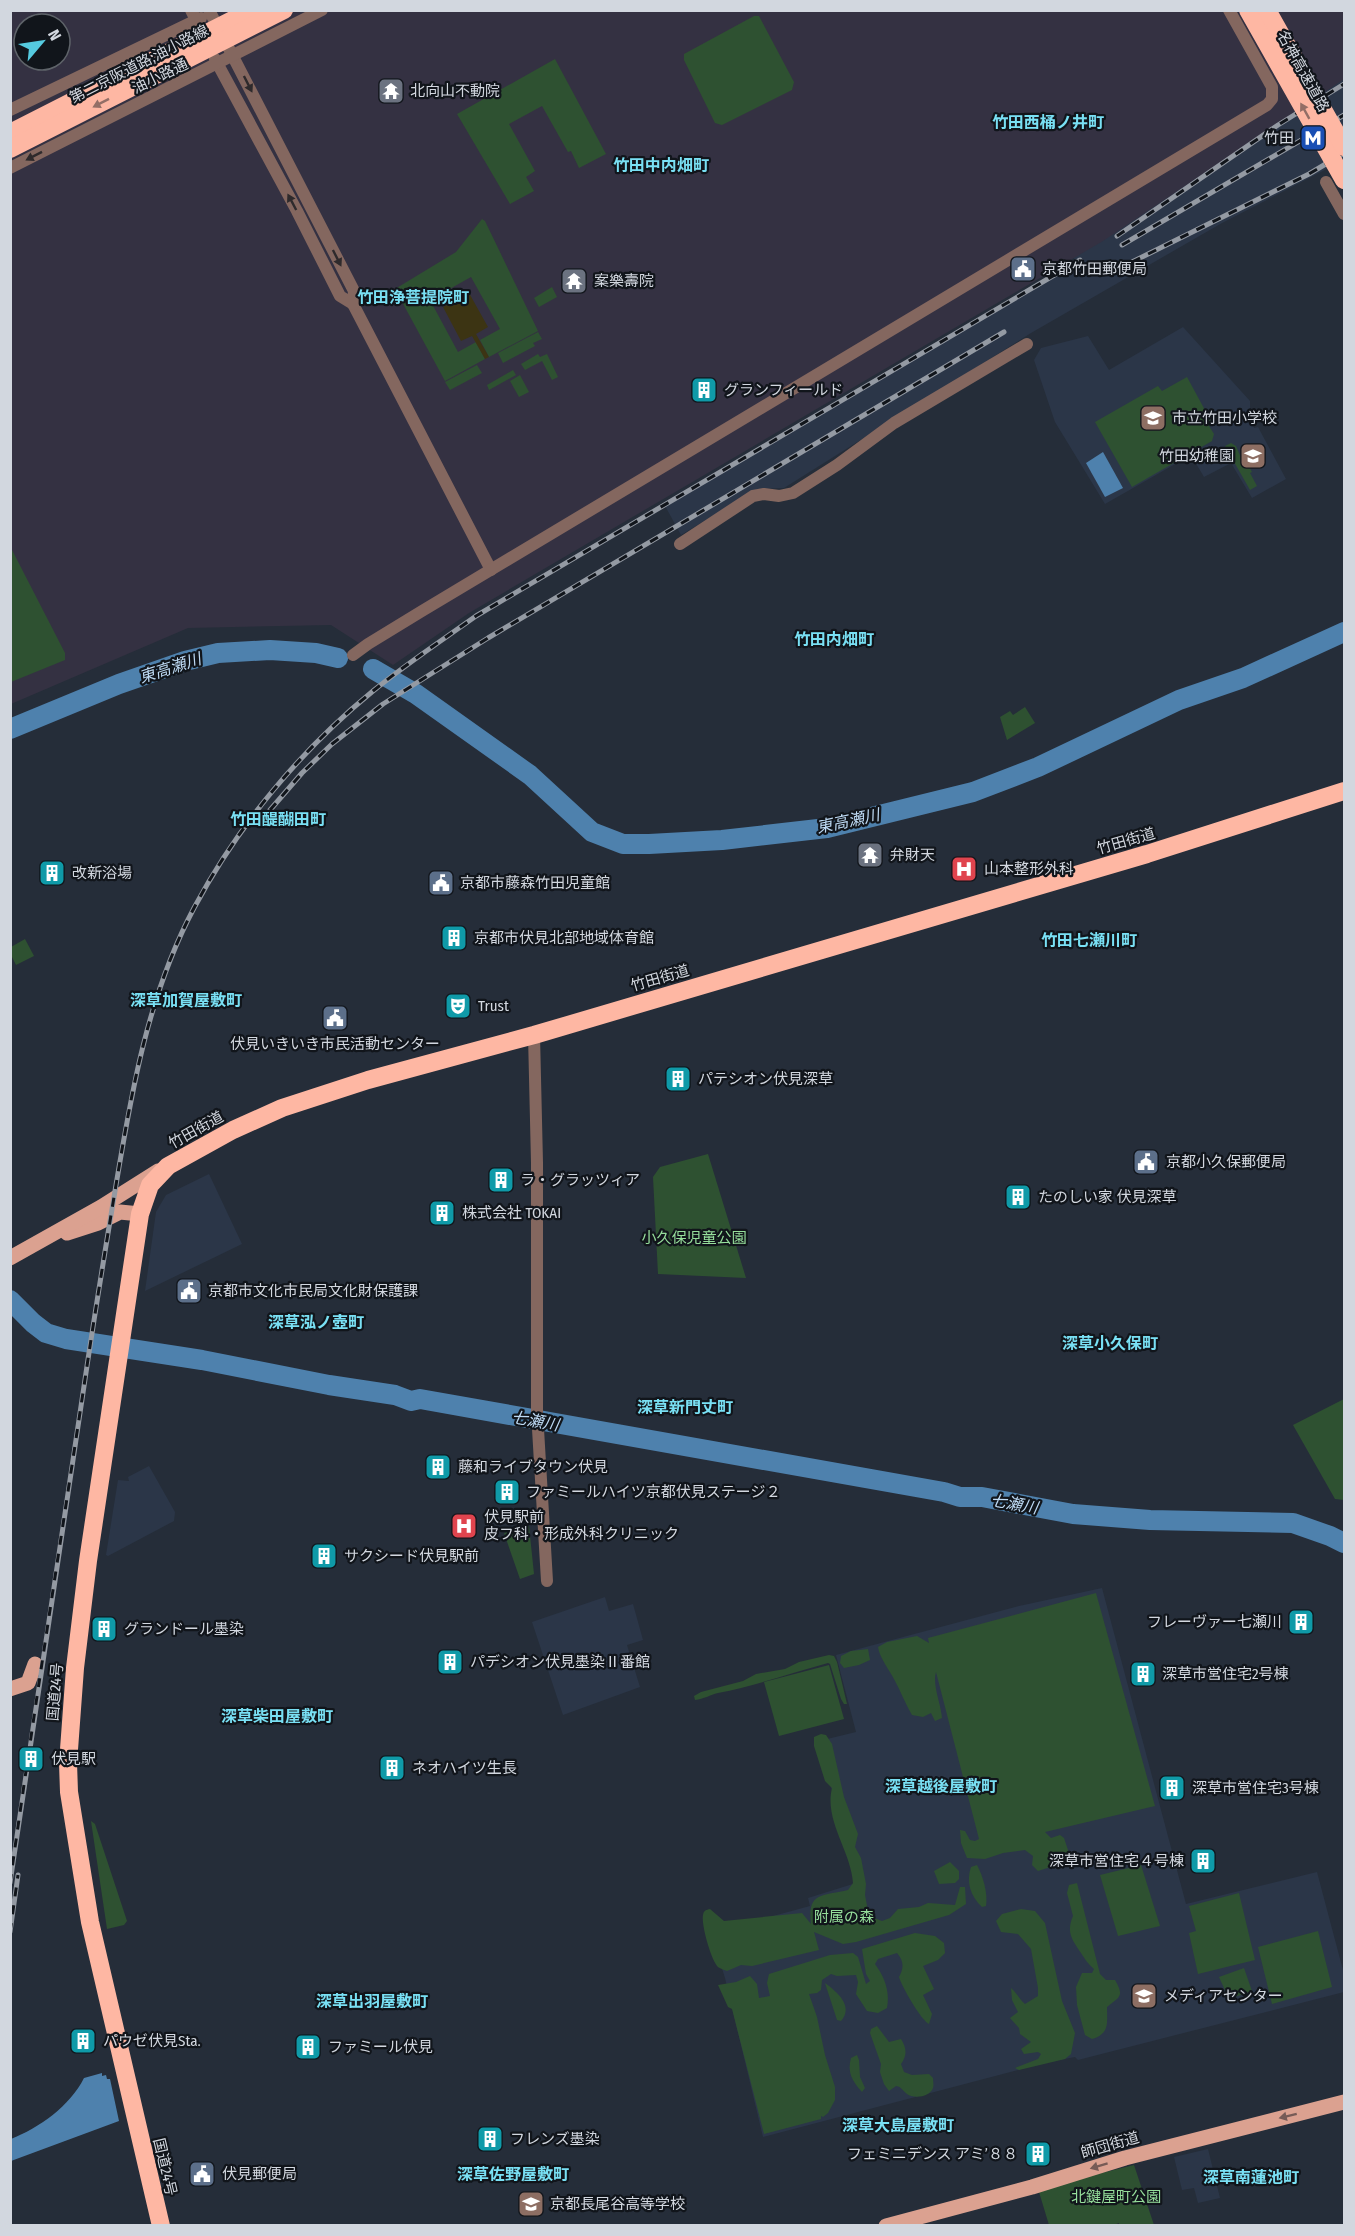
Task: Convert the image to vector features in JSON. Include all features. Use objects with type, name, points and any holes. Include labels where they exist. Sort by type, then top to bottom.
[{"type":"highway","name":"第二京阪道路;油小路線","points":[[10,133],[252,10]]},
{"type":"highway","name":"第二京阪道路;油小路線","points":[[10,149],[284,10]]},
{"type":"highway","name":"名神高速道路","points":[[1248,10],[1335,181]]},
{"type":"highway","name":"名神高速道路","points":[[1267,10],[1344,147]]},
{"type":"highway","name":"竹田街道","points":[[168,1166],[233,1130],[282,1108],[415,1066],[534,1035],[1169,847],[1344,791]]},
{"type":"highway","name":"国道24号","points":[[161,2226],[90,1922],[69,1792],[68,1763],[75,1668],[88,1562],[140,1214],[150,1185],[168,1166]]},
{"type":"main road","name":"竹田街道","points":[[10,1257],[47,1238],[168,1166]]},
{"type":"main road","points":[[47,1238],[98,1224],[120,1212],[140,1214]]},
{"type":"main road","points":[[10,1689],[28,1683],[34,1664]]},
{"type":"main road","name":"師団街道","points":[[886,2226],[1032,2187],[1125,2158],[1344,2102]]},
{"type":"street","name":"油小路通","points":[[10,168],[234,57],[322,10]]},
{"type":"street","points":[[354,655],[368,644],[1267,105],[1272,99],[1272,87],[1228,10]]},
{"type":"street","points":[[10,110],[193,15],[213,12],[354,291],[353,304]]},
{"type":"street","points":[[193,15],[340,296],[353,304],[491,570]]},
{"type":"street","points":[[1335,181],[1344,213]]},
{"type":"street","points":[[680,544],[753,496],[764,494],[779,496],[793,493],[837,465],[894,423],[1027,344]]},
{"type":"street","points":[[534,1035],[537,1163],[537,1420],[547,1581]]},
{"type":"shaded area","points":[[11,11],[1344,11],[1344,79],[1103,241],[469,613],[393,665],[331,625],[188,628],[11,704]]},
{"type":"shaded area","points":[[1344,55],[1344,160],[1222,223],[1031,333],[784,488],[757,489],[681,535],[664,504],[1076,262],[1061,238]]},
{"type":"shaded area","name":"市立竹田小学校","points":[[1183,327],[1250,401],[1250,415],[1254,428],[1258,427],[1286,479],[1252,498],[1231,463],[1204,477],[1191,455],[1105,504],[1055,422],[1034,360],[1041,348],[1088,336],[1109,370]]},
{"type":"shaded area","points":[[209,1174],[242,1244],[145,1291],[156,1212],[166,1195]]},
{"type":"shaded area","points":[[149,1466],[175,1512],[174,1521],[108,1556],[106,1555],[118,1480],[129,1481],[128,1477]]},
{"type":"shaded area","points":[[1102,1588],[1186,1904],[1317,1872],[1344,1974],[1344,1992],[1078,2060],[1075,2057],[1048,2062],[763,2137],[725,1978],[711,1933],[810,1906],[808,1898],[856,1883],[819,1741],[856,1732],[836,1655],[1019,1606]]},
{"type":"shaded area","points":[[605,1597],[609,1611],[633,1604],[643,1640],[627,1645],[640,1687],[563,1715],[532,1622]]},
{"type":"shaded area","points":[[1208,2149],[1220,2198],[1198,2203],[1194,2188],[1182,2190],[1174,2157]]},
{"type":"green space","points":[[754,16],[759,16],[794,82],[792,90],[722,125],[715,123],[684,60],[684,54]]},
{"type":"green space","points":[[555,59],[606,154],[579,168],[571,151],[568,152],[542,106],[509,124],[535,171],[526,177],[534,191],[510,204],[457,114]]},
{"type":"green space","points":[[482,219],[538,331],[489,357],[480,340],[500,329],[471,277],[430,300],[458,352],[476,342],[485,359],[445,381],[395,289],[456,252]]},
{"type":"green space","points":[[552,287],[557,297],[539,307],[534,298]]},
{"type":"green space","points":[[538,332],[542,339],[533,343],[535,346],[503,363],[498,353]]},
{"type":"green space","points":[[538,354],[540,357],[547,354],[558,377],[552,380],[542,361],[525,370],[521,364]]},
{"type":"green space","points":[[477,365],[482,373],[450,390],[445,382]]},
{"type":"green space","points":[[513,370],[516,375],[489,390],[487,385]]},
{"type":"green space","points":[[520,375],[529,392],[519,397],[510,381]]},
{"type":"green space","points":[[1187,377],[1212,423],[1209,426],[1214,434],[1212,441],[1132,487],[1095,422],[1158,386],[1162,391]]},
{"type":"green space","points":[[1231,443],[1236,446],[1242,460],[1245,459],[1252,472],[1250,473],[1257,486],[1250,490],[1225,446]]},
{"type":"green space","points":[[11,548],[65,653],[65,660],[11,682]]},
{"type":"green space","points":[[1025,707],[1035,723],[1007,740],[1000,717],[1010,711],[1013,715]]},
{"type":"green space","points":[[25,939],[34,956],[16,965],[11,955],[11,947]]},
{"type":"green space","name":"小久保児童公園","points":[[708,1154],[746,1278],[658,1274],[653,1177],[660,1167]]},
{"type":"green space","points":[[1344,1399],[1344,1500],[1335,1499],[1293,1425]]},
{"type":"green space","points":[[529,1526],[534,1574],[520,1579],[504,1533]]},
{"type":"green space","points":[[1096,1593],[1155,1806],[1045,1832],[1051,1838],[1060,1835],[1064,1838],[1074,1868],[1060,1864],[1038,1871],[1032,1865],[1033,1856],[1025,1850],[1003,1853],[985,1859],[967,1858],[961,1843],[960,1830],[965,1831],[970,1840],[979,1839],[936,1672],[935,1682],[942,1718],[935,1721],[931,1713],[923,1717],[912,1715],[878,1647],[887,1642],[917,1636],[929,1643],[928,1638]]},
{"type":"green space","points":[[868,1649],[870,1660],[844,1668],[840,1663],[841,1656],[851,1651]]},
{"type":"green space","points":[[829,1655],[834,1656],[837,1662],[847,1704],[844,1704],[841,1699],[828,1663],[695,1700],[694,1696],[701,1692],[743,1681],[756,1674],[785,1669],[799,1662]]},
{"type":"green space","points":[[829,1665],[844,1719],[779,1736],[764,1682]]},
{"type":"green space","name":"附属の森","points":[[821,1734],[826,1735],[832,1744],[844,1797],[858,1834],[855,1847],[861,1858],[869,1916],[882,1921],[890,1918],[898,1909],[919,1907],[928,1903],[955,1905],[960,1887],[965,1887],[966,1904],[949,1915],[856,1942],[843,1944],[814,1932],[819,1950],[752,1966],[741,1965],[727,1971],[718,1967],[712,1957],[703,1920],[705,1910],[710,1909],[724,1921],[802,1913],[811,1924],[811,1906],[818,1897],[848,1890],[853,1883],[848,1859],[832,1812],[832,1788],[825,1781],[814,1746],[814,1737]]},
{"type":"green space","points":[[91,1821],[95,1824],[127,1921],[124,1925],[107,1929]]},
{"type":"green space","points":[[950,1862],[959,1871],[959,1879],[955,1883],[939,1884],[934,1871]]},
{"type":"green space","points":[[977,1865],[983,1879],[986,1896],[986,1906],[982,1907],[972,1893],[969,1883],[971,1867]]},
{"type":"green space","points":[[1141,1865],[1160,1926],[1118,1936],[1100,1875]]},
{"type":"green space","points":[[1077,1883],[1100,1974],[1106,1980],[1115,1980],[1120,1990],[1117,1999],[1107,2007],[1105,2031],[1092,2039],[1085,2035],[1077,2005],[1076,1987],[1082,1973],[1092,1973],[1094,1969],[1075,1944],[1070,1931],[1073,1916],[1067,1893],[1069,1885]]},
{"type":"green space","points":[[1239,1893],[1255,1960],[1198,1974],[1189,1933],[1196,1931],[1189,1906]]},
{"type":"green space","points":[[1021,1909],[1035,1911],[1045,1923],[1062,2001],[1075,2033],[1071,2054],[1065,2059],[1019,2070],[1015,2068],[1038,2059],[1041,2054],[1038,2052],[1024,2054],[1021,2049],[1031,2042],[1020,2034],[1019,2028],[1010,2018],[1018,2012],[1012,2000],[1011,1988],[1025,2004],[1038,1996],[1038,1988],[1031,1949],[1018,1934],[1001,1932],[996,1921],[1002,1914]]},
{"type":"green space","points":[[1318,1931],[1332,1987],[1272,2004],[1258,1947]]},
{"type":"green space","points":[[915,1933],[935,1936],[944,1943],[945,1953],[938,1960],[923,1966],[934,1989],[923,1995],[932,2014],[929,2024],[917,2010],[901,1982],[899,1977],[903,1965],[897,1953],[878,1959],[875,1964],[882,1974],[888,1996],[887,2008],[878,2013],[867,2011],[856,1994],[858,1982],[856,1975],[831,1974],[822,1980],[821,1990],[809,1994],[835,2087],[835,2100],[828,2113],[821,2116],[821,2119],[764,2134],[732,2009],[728,2007],[718,1985],[736,1982],[750,1976],[757,1984],[759,1998],[770,1996],[767,1983],[769,1974],[830,1955],[853,1953],[858,1957],[866,1984],[870,1981],[866,1974],[862,1949]]},
{"type":"green space","points":[[1244,1968],[1252,1991],[1229,1999],[1219,1977]]},
{"type":"green space","points":[[825,1983],[839,1995],[845,2005],[845,2015],[841,2021],[837,2020]]},
{"type":"green space","points":[[877,2026],[889,2042],[901,2039],[906,2052],[901,2064],[904,2072],[912,2075],[929,2074],[933,2078],[933,2088],[929,2093],[914,2096],[896,2086],[889,2091],[880,2072],[881,2064],[870,2033],[871,2029]]},
{"type":"green space","points":[[857,2055],[860,2077],[865,2088],[862,2092],[850,2072],[851,2058]]},
{"type":"green space","name":"北鍵屋町公園","points":[[1134,2165],[1154,2225],[1119,2225],[1119,2223],[1111,2226],[1049,2225],[1039,2192],[1041,2188]]},
{"type":"sand","points":[[469,293],[488,327],[476,334],[489,357],[485,359],[472,336],[461,341],[443,307]]},
{"type":"water","points":[[1103,452],[1123,488],[1105,497],[1086,463]]},
{"type":"water","points":[[102,2073],[102,2076],[106,2075],[107,2079],[110,2079],[119,2121],[11,2161],[11,2139],[53,2115],[71,2098],[84,2078]]},
{"type":"waterway","name":"東高瀬川","points":[[373,669],[416,694],[530,775],[592,832],[623,844],[649,844],[722,840],[827,828],[973,792],[1038,767],[1179,700],[1243,678],[1344,632]]},
{"type":"waterway","name":"東高瀬川","points":[[10,729],[119,684],[185,661],[218,653],[270,650],[316,653],[338,658]]},
{"type":"waterway","name":"七瀬川","points":[[10,1300],[46,1333],[66,1339],[202,1360],[329,1385],[395,1395],[411,1401],[420,1399],[944,1492],[960,1497],[982,1497],[1073,1514],[1150,1520],[1293,1523],[1344,1543]]},
{"type":"railway","points":[[1117,236],[1278,125],[1344,84]]},
{"type":"railway","points":[[1122,245],[1344,115]]},
{"type":"railway","points":[[1132,262],[1309,174],[1344,153]]},
{"type":"railway","points":[[10,1883],[94,1321],[136,1078],[153,1009],[178,941],[211,877],[230,847],[273,790],[346,714],[398,671],[476,616],[1080,260]]},
{"type":"railway","points":[[270,810],[302,773],[332,744],[383,704],[488,638],[1004,332]]},
{"type":"railway","points":[[10,1932],[18,1875]]},
{"type":"place","name":"北向山不動院","points":[[391,91]]},
{"type":"place","name":"竹田","points":[[1313,138]]},
{"type":"place","name":"京都竹田郵便局","points":[[1023,269]]},
{"type":"place","name":"案樂壽院","points":[[574,281]]},
{"type":"place","name":"グランフィールド","points":[[704,390]]},
{"type":"place","name":"市立竹田小学校","points":[[1153,418]]},
{"type":"place","name":"竹田幼稚園","points":[[1253,456]]},
{"type":"place","name":"弁財天","points":[[870,855]]},
{"type":"place","name":"山本整形外科","points":[[964,869]]},
{"type":"place","name":"改新浴場","points":[[52,873]]},
{"type":"place","name":"京都市藤森竹田児童館","points":[[441,883]]},
{"type":"place","name":"京都市伏見北部地域体育館","points":[[454,938]]},
{"type":"place","name":"Trust","points":[[458,1006]]},
{"type":"place","name":"伏見いきいき市民活動センター","points":[[335,1018]]},
{"type":"place","name":"パテシオン伏見深草","points":[[678,1079]]},
{"type":"place","name":"京都小久保郵便局","points":[[1146,1162]]},
{"type":"place","name":"ラ・グラッツィア","points":[[501,1180]]},
{"type":"place","name":"たのしい家 伏見深草","points":[[1018,1197]]},
{"type":"place","name":"株式会社 TOKAI","points":[[442,1213]]},
{"type":"place","name":"京都市文化市民局文化財保護課","points":[[189,1291]]},
{"type":"place","name":"藤和ライブタウン伏見","points":[[438,1467]]},
{"type":"place","name":"ファミールハイツ京都伏見ステージ２","points":[[507,1492]]},
{"type":"place","name":"伏見駅前 皮フ科・形成外科クリニック","points":[[464,1526]]},
{"type":"place","name":"サクシード伏見駅前","points":[[324,1556]]},
{"type":"place","name":"フレーヴァー七瀬川","points":[[1301,1622]]},
{"type":"place","name":"グランドール墨染","points":[[104,1629]]},
{"type":"place","name":"パデシオン伏見墨染Ⅱ番館","points":[[450,1662]]},
{"type":"place","name":"深草市営住宅2号棟","points":[[1143,1674]]},
{"type":"place","name":"伏見駅","points":[[31,1759]]},
{"type":"place","name":"ネオハイツ生長","points":[[392,1768]]},
{"type":"place","name":"深草市営住宅3号棟","points":[[1172,1788]]},
{"type":"place","name":"深草市営住宅４号棟","points":[[1203,1861]]},
{"type":"place","name":"メディアセンター","points":[[1144,1996]]},
{"type":"place","name":"パウゼ伏見Sta.","points":[[83,2041]]},
{"type":"place","name":"ファミール伏見","points":[[308,2047]]},
{"type":"place","name":"フレンズ墨染","points":[[490,2139]]},
{"type":"place","name":"フェミニデンス アミ’８８","points":[[1038,2154]]},
{"type":"place","name":"伏見郵便局","points":[[202,2174]]},
{"type":"place","name":"京都長尾谷高等学校","points":[[531,2204]]},
{"type":"district","name":"竹田西桶ノ井町","points":[[1048,122]]},
{"type":"district","name":"竹田中内畑町","points":[[661,165]]},
{"type":"district","name":"竹田浄菩提院町","points":[[413,297]]},
{"type":"district","name":"竹田内畑町","points":[[834,639]]},
{"type":"district","name":"竹田醍醐田町","points":[[278,819]]},
{"type":"district","name":"竹田七瀬川町","points":[[1089,940]]},
{"type":"district","name":"深草加賀屋敷町","points":[[186,1000]]},
{"type":"district","name":"深草泓ノ壺町","points":[[316,1322]]},
{"type":"district","name":"深草小久保町","points":[[1110,1343]]},
{"type":"district","name":"深草新門丈町","points":[[685,1407]]},
{"type":"district","name":"深草柴田屋敷町","points":[[277,1716]]},
{"type":"district","name":"深草越後屋敷町","points":[[941,1786]]},
{"type":"district","name":"深草出羽屋敷町","points":[[372,2001]]},
{"type":"district","name":"深草大島屋敷町","points":[[898,2125]]},
{"type":"district","name":"深草佐野屋敷町","points":[[513,2174]]},
{"type":"district","name":"深草南蓮池町","points":[[1251,2177]]}]
